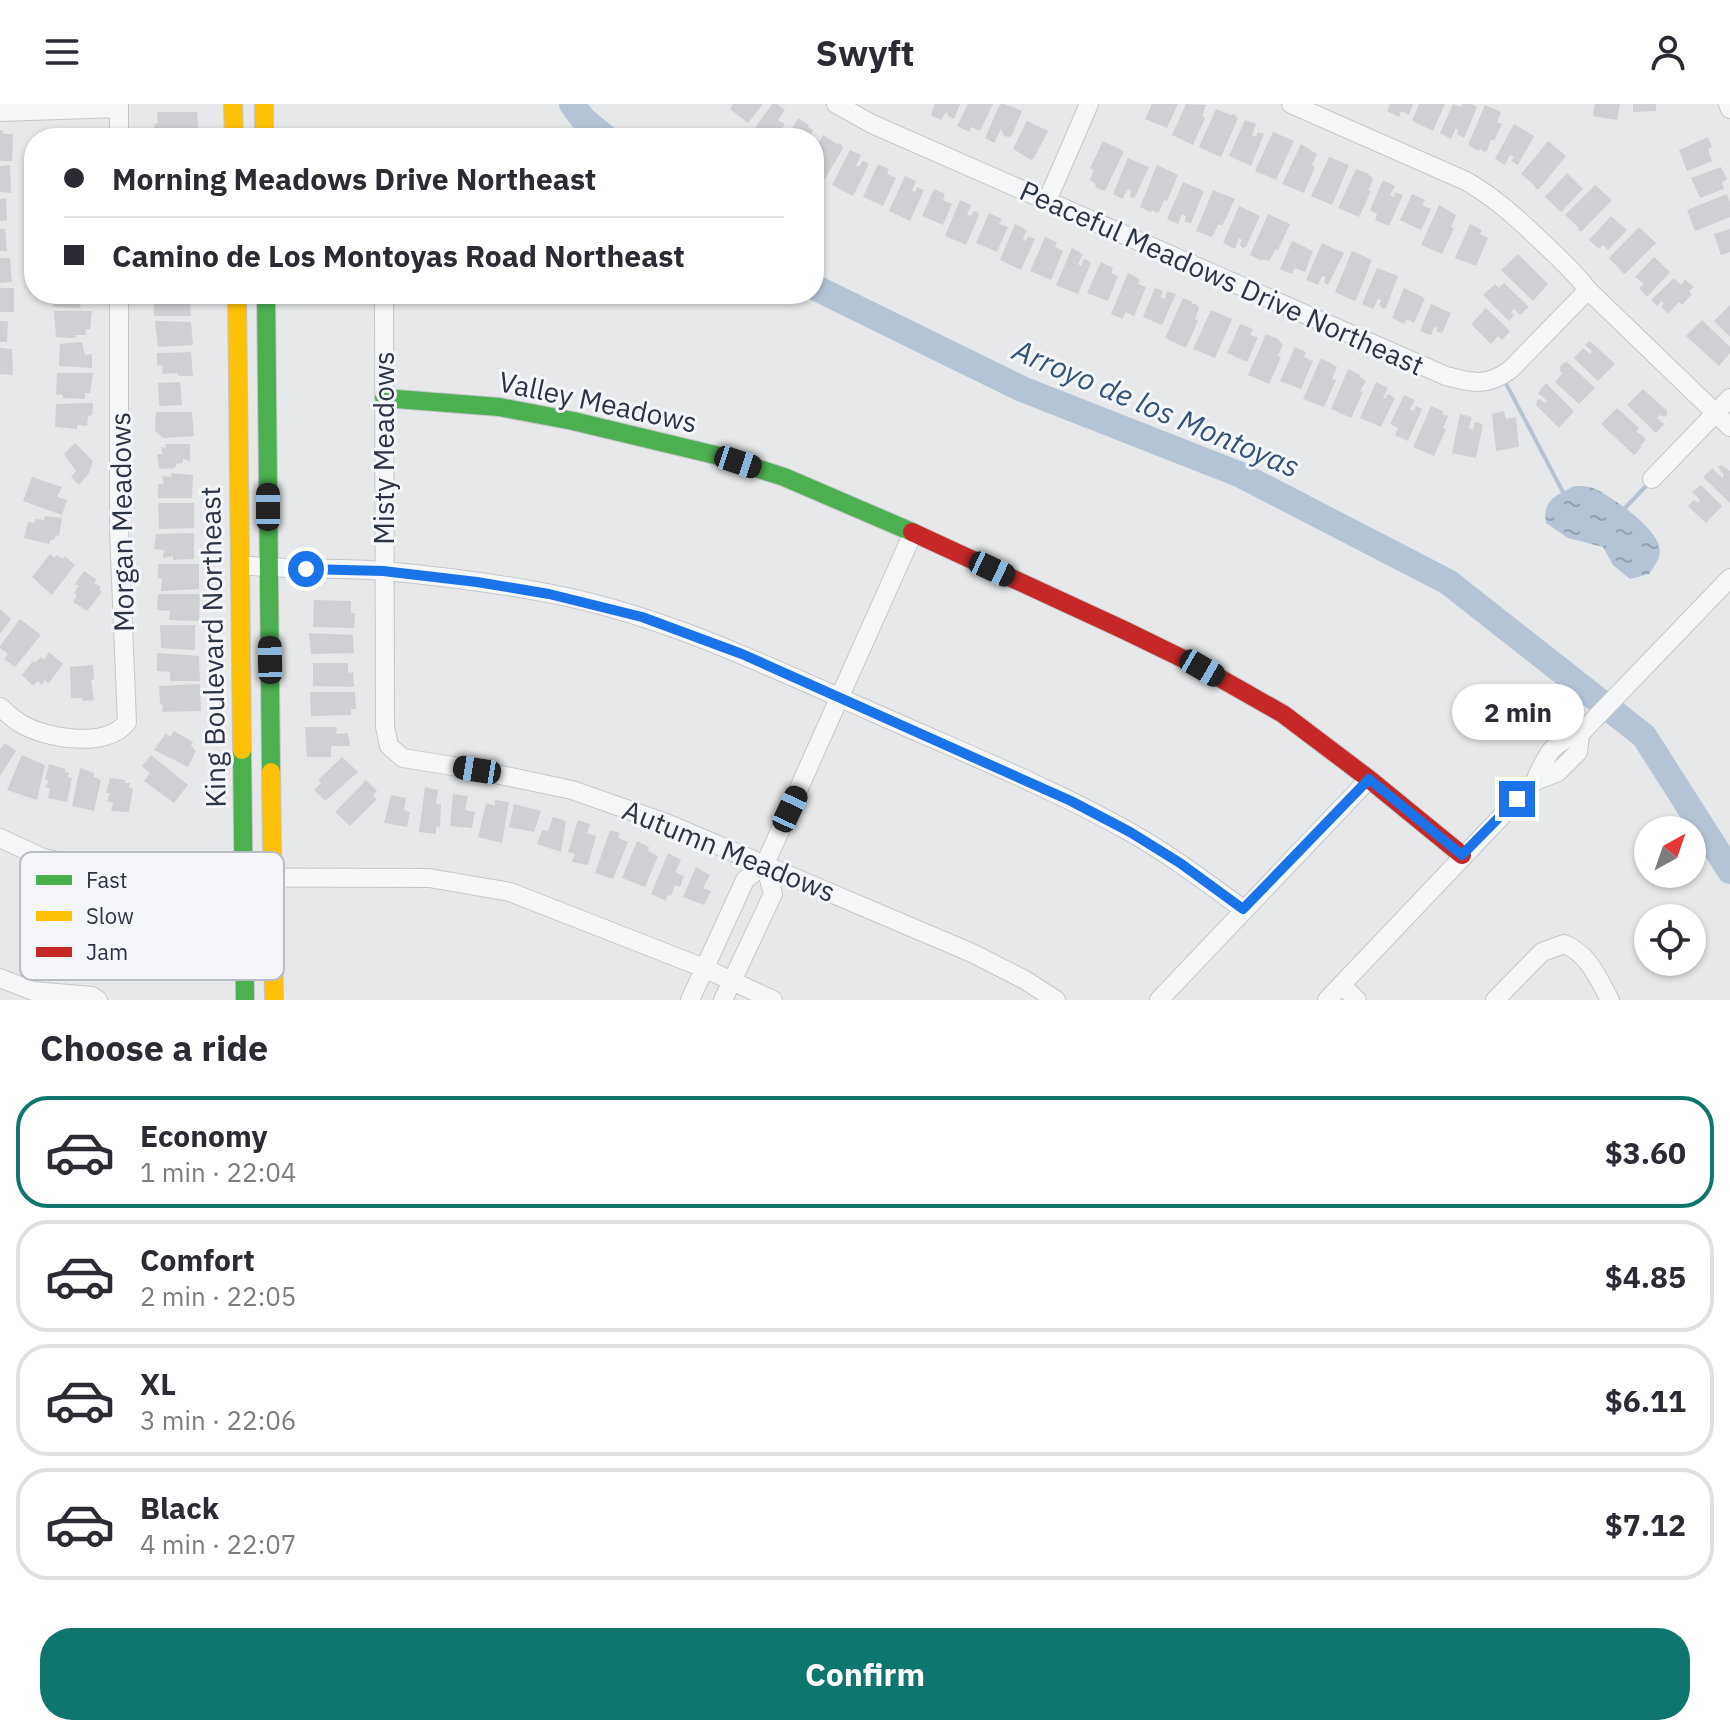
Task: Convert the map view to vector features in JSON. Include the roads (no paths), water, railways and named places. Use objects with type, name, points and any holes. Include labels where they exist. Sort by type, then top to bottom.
[{"type":"street","points":[[233,104],[234,128]]},
{"type":"street","points":[[264,104],[264,128]]},
{"type":"street","name":"Peaceful Meadows Drive Northeast","points":[[836,104],[872,124],[1446,376],[1473,383],[1502,376],[1511,369],[1588,290]]},
{"type":"street","points":[[1047,201],[1089,104]]},
{"type":"street","points":[[1291,104],[1489,194],[1576,273],[1588,290],[1730,427]]},
{"type":"street","points":[[0,112],[119,106],[119,128]]},
{"type":"street","name":"Morgan Meadows","points":[[0,707],[20,724],[59,738],[104,737],[127,722],[119,531],[119,304]]},
{"type":"street","name":"King Boulevard Northeast","points":[[237,304],[244,852]]},
{"type":"street","name":"King Boulevard Northeast","points":[[266,304],[273,852]]},
{"type":"street","name":"Misty Meadows","points":[[384,304],[383,571],[385,727],[389,746]]},
{"type":"street","name":"Valley Meadows","points":[[384,398],[499,407],[573,421],[715,455],[784,477],[913,533],[1202,668],[1283,714],[1462,855]]},
{"type":"street","points":[[1652,479],[1730,398]]},
{"type":"street","points":[[690,1000],[745,880],[765,864],[913,533]]},
{"type":"street","points":[[240,565],[383,571],[477,582],[549,594],[642,617],[742,654],[1083,807],[1180,863],[1243,909]]},
{"type":"street","points":[[1327,1000],[1535,781],[1558,772],[1578,752],[1584,731],[1730,578]]},
{"type":"street","name":"Autumn Meadows","points":[[389,746],[403,758],[572,790],[666,823],[972,953],[1056,1000]]},
{"type":"street","points":[[1159,1000],[1369,779]]},
{"type":"street","points":[[0,838],[30,852]]},
{"type":"street","points":[[723,1000],[773,894],[765,864]]},
{"type":"street","points":[[284,876],[429,878],[510,892],[704,968],[773,1000]]},
{"type":"street","points":[[1495,1000],[1542,952],[1564,944],[1584,957],[1610,1000]]},
{"type":"street","points":[[0,978],[33,991],[92,996],[98,1000]]},
{"type":"street","name":"King Boulevard Northeast","points":[[245,980],[245,1000]]},
{"type":"street","name":"King Boulevard Northeast","points":[[274,980],[274,1000]]},
{"type":"street","points":[[1342,985],[1357,1000]]},
{"type":"water","points":[[1574,486],[1593,488],[1620,504],[1656,538],[1660,554],[1649,574],[1630,579],[1613,565],[1603,547],[1568,538],[1546,523],[1548,504]]},
{"type":"waterway","name":"Arroyo de los Montoyas","points":[[572,104],[594,128]]},
{"type":"waterway","name":"Arroyo de los Montoyas","points":[[824,292],[1022,389],[1241,475],[1448,582],[1644,736],[1730,871]]},
{"type":"waterway","points":[[1503,378],[1563,492]]},
{"type":"waterway","points":[[1625,508],[1648,484]]}]
